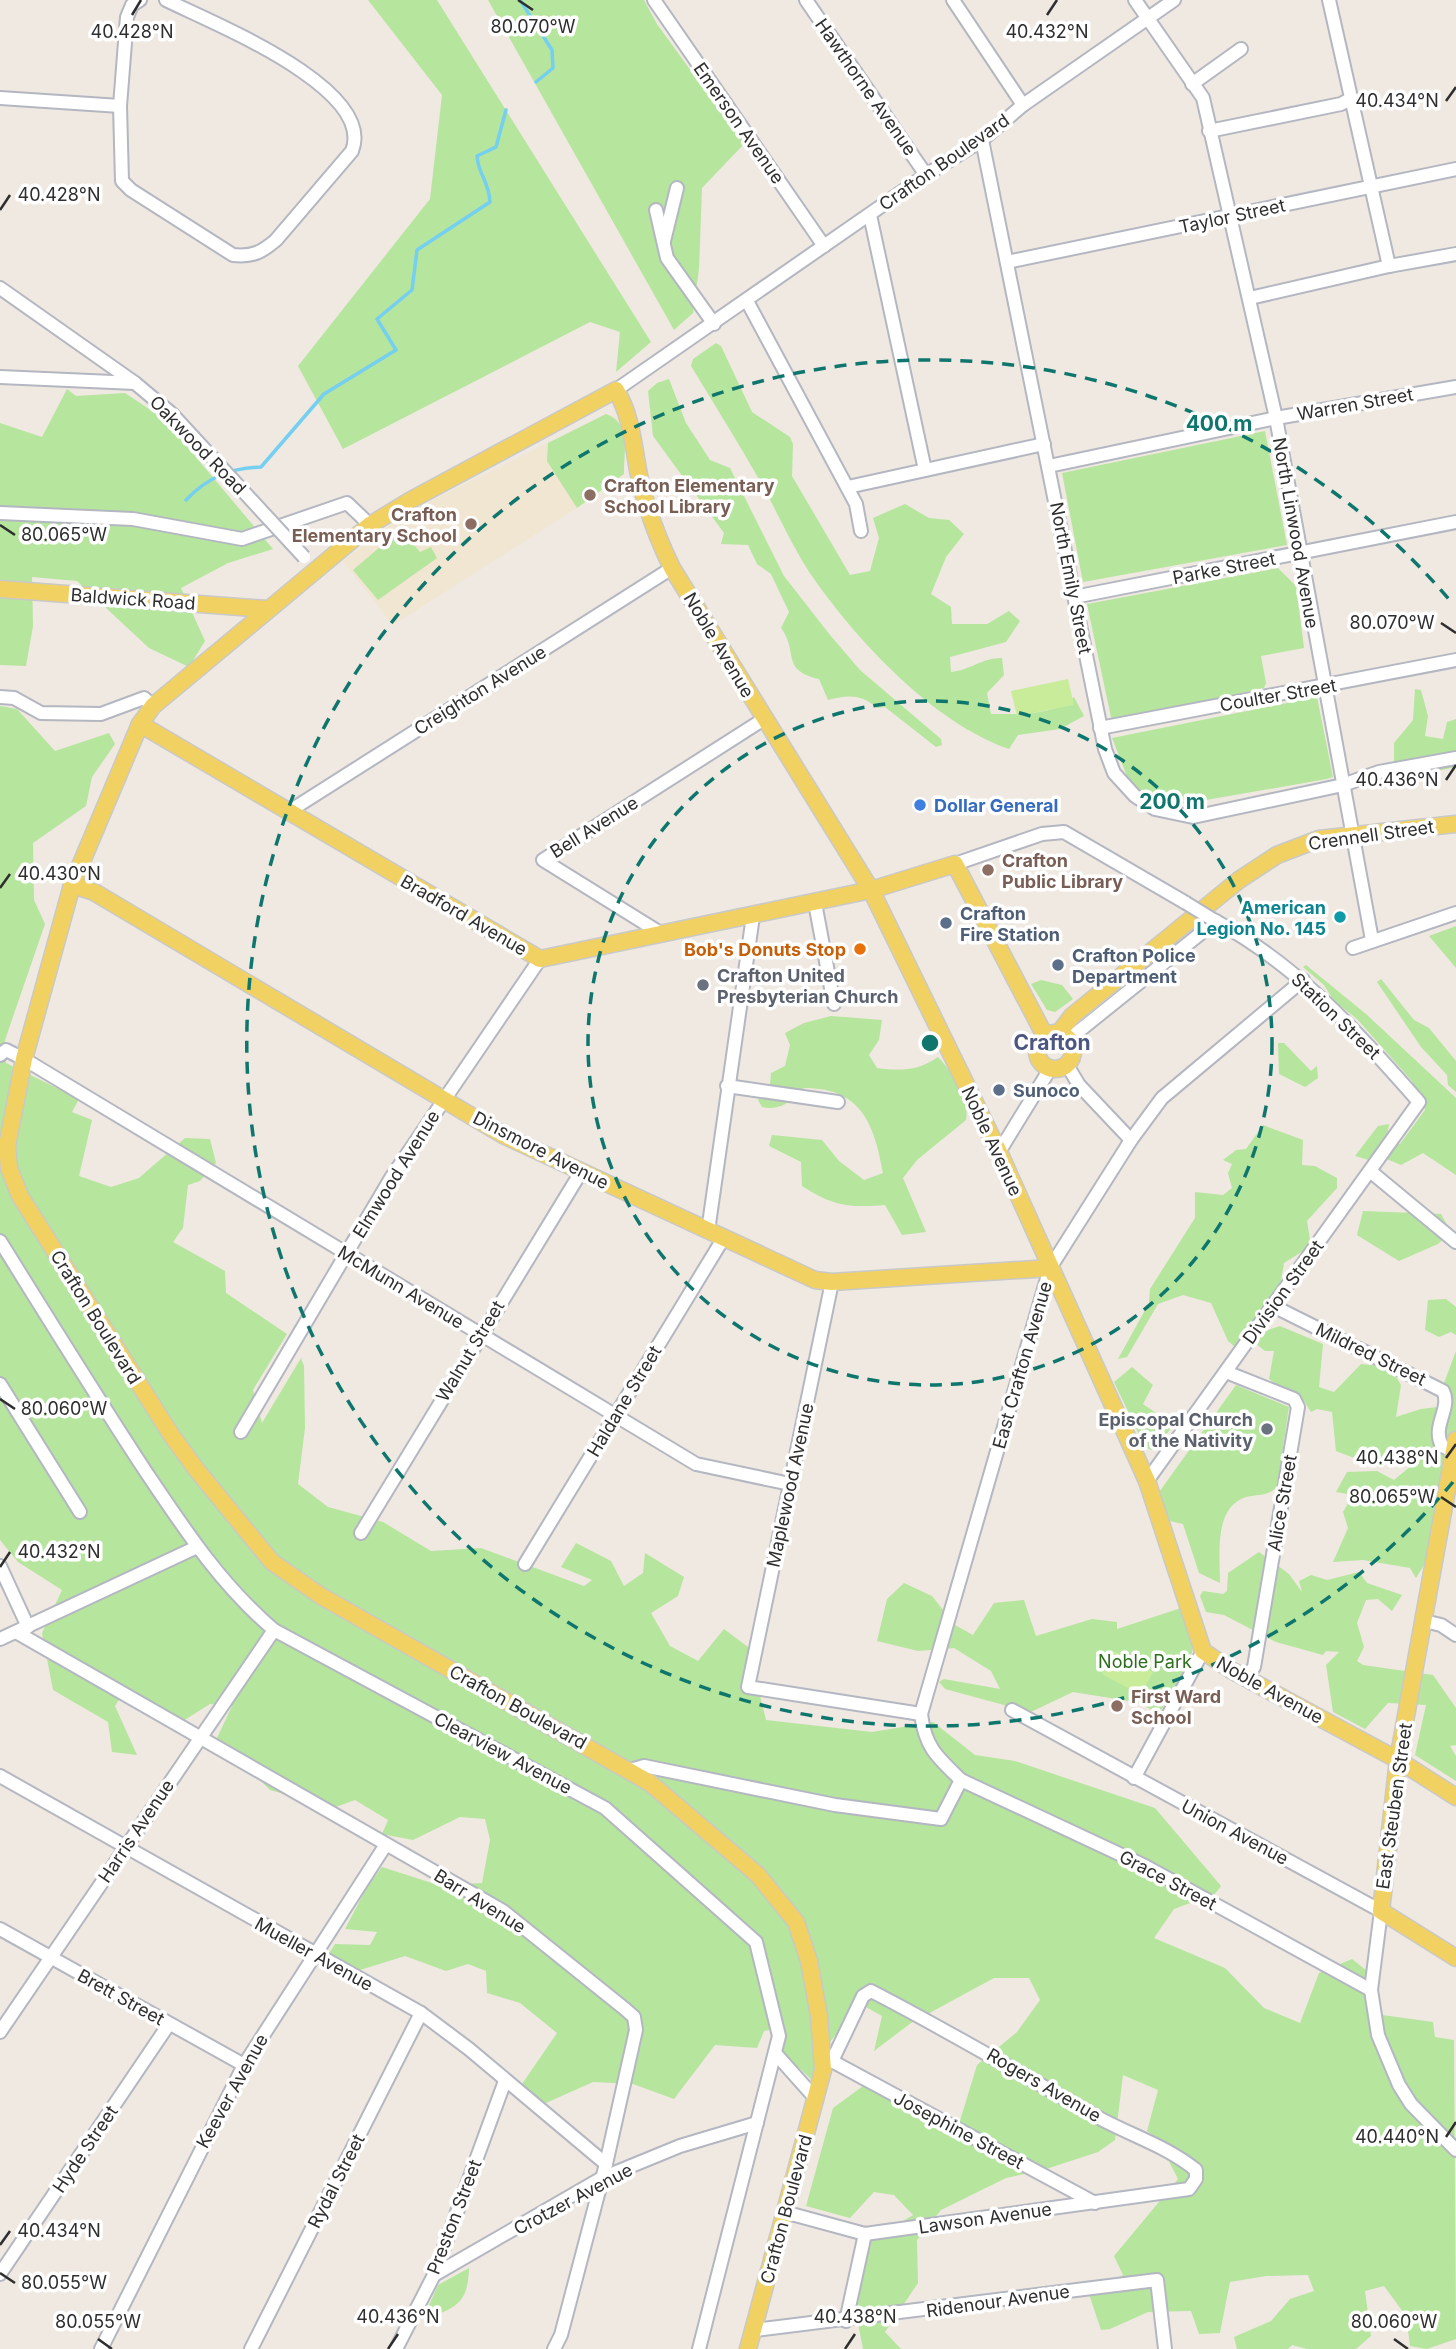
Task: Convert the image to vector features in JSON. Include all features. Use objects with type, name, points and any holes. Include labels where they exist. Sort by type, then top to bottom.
[{"type":"main road","name":"Crafton Boulevard","points":[[616,390],[411,500],[309,563],[267,609],[153,706],[140,724],[72,885],[24,1059],[8,1133],[9,1168],[20,1196],[172,1436],[272,1562],[321,1596],[631,1770],[694,1818],[758,1875],[786,1906],[796,1922],[808,1961],[828,2059],[783,2212],[748,2349]]},
{"type":"main road","name":"Noble Avenue","points":[[616,390],[629,411],[640,479],[653,527],[672,568],[871,890],[999,1152],[1147,1481],[1203,1651],[1246,1678],[1398,1760],[1456,1797]]},
{"type":"main road","name":"Baldwick Road","points":[[0,589],[267,609]]},
{"type":"main road","name":"Bradford Avenue","points":[[140,724],[540,959],[815,903],[871,890],[955,864]]},
{"type":"main road","name":"Crennell Street","points":[[1058,1036],[1072,1016],[1248,873],[1297,846],[1319,839],[1456,824]]},
{"type":"main road","points":[[955,864],[1058,1036],[1073,1056],[1067,1065],[1050,1069],[1038,1056],[1039,1044],[1058,1036]]},
{"type":"main road","name":"Dinsmore Avenue","points":[[72,885],[94,892],[505,1136],[815,1280],[832,1282],[1050,1268]]},
{"type":"main road","name":"East Steuben Street","points":[[1381,1911],[1398,1760],[1452,1478],[1455,1445]]},
{"type":"main road","name":"Union Avenue","points":[[1381,1911],[1456,1958]]},
{"type":"street","points":[[140,0],[132,5],[127,16],[120,106],[122,181],[233,255],[256,254],[276,240],[352,151],[356,139],[350,116],[316,81],[296,65],[166,0]]},
{"type":"street","name":"Emerson Avenue","points":[[654,0],[824,246]]},
{"type":"street","name":"Hawthorne Avenue","points":[[806,0],[926,175]]},
{"type":"street","points":[[953,0],[1023,104]]},
{"type":"street","name":"North Linwood Avenue","points":[[1135,0],[1203,97],[1228,217],[1250,298],[1276,418],[1323,687],[1378,939]]},
{"type":"street","name":"Crafton Boulevard","points":[[616,390],[702,333],[926,175],[982,140],[1023,104],[1174,0]]},
{"type":"street","points":[[1329,0],[1389,266]]},
{"type":"street","points":[[1192,84],[1241,49]]},
{"type":"street","points":[[0,98],[120,106]]},
{"type":"street","points":[[1209,131],[1341,104],[1352,98]]},
{"type":"street","name":"North Emily Street","points":[[982,140],[1100,727],[1105,749],[1122,785],[1155,809],[1172,815],[1193,817],[1343,785],[1380,772],[1456,758]]},
{"type":"street","name":"Taylor Street","points":[[1007,262],[1456,169]]},
{"type":"street","points":[[664,242],[677,188]]},
{"type":"street","points":[[656,210],[667,258],[714,324]]},
{"type":"street","points":[[870,215],[925,470]]},
{"type":"street","points":[[1250,298],[1389,266],[1456,254]]},
{"type":"street","name":"Oakwood Road","points":[[0,288],[135,383],[172,414],[309,563]]},
{"type":"street","points":[[747,301],[848,487],[856,504],[861,531]]},
{"type":"street","points":[[0,377],[135,383]]},
{"type":"street","name":"Warren Street","points":[[1049,466],[1276,418],[1456,387]]},
{"type":"street","points":[[848,487],[1044,444]]},
{"type":"street","points":[[0,513],[133,519],[242,539],[253,538],[347,503],[370,525]]},
{"type":"street","name":"Parke Street","points":[[1074,597],[1456,522]]},
{"type":"street","name":"Creighton Avenue","points":[[288,812],[672,568]]},
{"type":"street","name":"Coulter Street","points":[[1100,727],[1456,660]]},
{"type":"street","points":[[0,697],[14,698],[41,713],[101,714],[144,698],[153,706]]},
{"type":"street","name":"Bell Avenue","points":[[662,934],[542,860],[764,719]]},
{"type":"street","name":"Bradford Avenue","points":[[955,864],[1042,834],[1064,832]]},
{"type":"street","name":"Station Street","points":[[1064,832],[1214,920],[1303,980],[1357,1032],[1419,1102]]},
{"type":"street","points":[[815,903],[834,1004]]},
{"type":"street","points":[[1353,948],[1456,914]]},
{"type":"street","points":[[708,1231],[753,916]]},
{"type":"street","points":[[1058,1036],[1214,920]]},
{"type":"street","name":"Elmwood Avenue","points":[[241,1432],[442,1099],[540,959]]},
{"type":"street","name":"East Crafton Avenue","points":[[921,1714],[1050,1268],[1131,1140],[1162,1098],[1303,980]]},
{"type":"street","points":[[0,1055],[6,1051],[24,1059]]},
{"type":"street","name":"McMunn Avenue","points":[[24,1059],[613,1417],[696,1464],[790,1484]]},
{"type":"street","points":[[1067,1065],[1079,1086],[1131,1140]]},
{"type":"street","points":[[999,1152],[1050,1069]]},
{"type":"street","points":[[727,1086],[838,1102]]},
{"type":"street","name":"Division Street","points":[[1147,1481],[1419,1102]]},
{"type":"street","points":[[1370,1171],[1456,1242]]},
{"type":"street","name":"Walnut Street","points":[[361,1533],[479,1334],[581,1172]]},
{"type":"street","name":"Haldane Street","points":[[525,1563],[723,1238]]},
{"type":"street","name":"Clearview Avenue","points":[[0,1241],[110,1418],[227,1587],[274,1630],[617,1817],[756,1942],[779,2036],[699,2349]]},
{"type":"street","name":"Maplewood Avenue","points":[[832,1282],[748,1687],[921,1714]]},
{"type":"street","name":"Mildred Street","points":[[1273,1306],[1443,1391],[1446,1398],[1438,1437],[1442,1446],[1455,1445]]},
{"type":"street","name":"Alice Street","points":[[1226,1372],[1294,1399],[1298,1407],[1254,1667],[1246,1678]]},
{"type":"street","points":[[0,1384],[80,1512]]},
{"type":"street","points":[[0,1639],[197,1547]]},
{"type":"street","points":[[0,1566],[22,1629]]},
{"type":"street","points":[[1424,1621],[1441,1625],[1456,1635]]},
{"type":"street","name":"Barr Avenue","points":[[22,1629],[199,1738],[503,1911],[581,1971],[634,2017],[636,2030],[606,2164],[561,2335],[554,2349]]},
{"type":"street","name":"Harris Avenue","points":[[0,2032],[274,1630]]},
{"type":"street","points":[[1134,1778],[1203,1651]]},
{"type":"street","name":"Union Avenue","points":[[1012,1710],[1381,1911]]},
{"type":"street","name":"Grace Street","points":[[921,1714],[923,1735],[934,1754],[961,1780],[1145,1866],[1371,1990]]},
{"type":"street","points":[[631,1770],[644,1766],[835,1805],[941,1819],[961,1780]]},
{"type":"street","name":"Mueller Avenue","points":[[0,1776],[421,2013],[469,2049],[606,2164]]},
{"type":"street","name":"Keever Avenue","points":[[101,2349],[244,2064],[385,1846]]},
{"type":"street","name":"East Steuben Street","points":[[1381,1911],[1371,1990],[1378,2035],[1399,2085],[1411,2104],[1456,2150]]},
{"type":"street","name":"Brett Street","points":[[0,1928],[51,1959],[244,2064]]},
{"type":"street","name":"Rogers Avenue","points":[[828,2059],[863,1996],[871,1991],[967,2040],[1101,2118],[1183,2160],[1196,2170],[1196,2179],[1189,2189]]},
{"type":"street","name":"Rydal Street","points":[[251,2349],[421,2013]]},
{"type":"street","name":"Hyde Street","points":[[0,2274],[169,2024]]},
{"type":"street","points":[[775,2053],[817,2099]]},
{"type":"street","name":"Josephine Street","points":[[828,2059],[1095,2203]]},
{"type":"street","name":"Preston Street","points":[[396,2349],[434,2275],[505,2081]]},
{"type":"street","name":"Crotzer Avenue","points":[[434,2275],[602,2178],[680,2146],[757,2123]]},
{"type":"street","name":"Lawson Avenue","points":[[783,2212],[865,2234],[1189,2189]]},
{"type":"street","points":[[846,2321],[865,2234]]},
{"type":"street","name":"Ridenour Avenue","points":[[755,2330],[846,2321],[1157,2280],[1166,2349]]},
{"type":"shaded area","name":"Crafton Elementary School","points":[[606,414],[618,418],[624,474],[577,508],[393,625],[343,561],[403,515]]},
{"type":"green space","points":[[368,0],[437,0],[651,342],[616,372],[620,332],[590,322],[343,449],[298,366],[430,199],[442,95]]},
{"type":"green space","points":[[488,0],[644,0],[657,24],[744,144],[702,188],[699,269],[693,313],[674,330]]},
{"type":"green space","points":[[716,343],[721,346],[752,412],[790,437],[793,444],[792,476],[850,575],[870,571],[879,538],[873,518],[905,504],[929,518],[949,520],[964,534],[946,557],[931,594],[951,607],[952,624],[987,624],[1009,611],[1020,621],[1006,642],[950,657],[951,672],[1002,658],[1004,675],[987,693],[991,714],[1046,711],[1074,697],[1084,716],[1060,729],[1018,735],[1009,749],[981,737],[926,701],[876,654],[832,604],[806,567],[752,466],[691,366],[693,359]]},
{"type":"green space","points":[[669,379],[686,423],[710,460],[730,468],[784,576],[860,670],[941,739],[942,745],[936,747],[885,707],[877,708],[854,697],[828,700],[819,679],[799,671],[781,628],[789,612],[771,574],[757,564],[748,545],[721,544],[724,533],[653,436],[648,391],[657,383]]},
{"type":"green space","points":[[67,389],[76,396],[125,393],[164,419],[273,549],[228,563],[181,588],[205,641],[189,667],[149,648],[77,581],[32,577],[33,626],[26,666],[0,665],[0,423],[42,437]]},
{"type":"green space","points":[[606,414],[614,418],[623,431],[624,474],[577,508],[547,461],[548,443]]},
{"type":"green space","points":[[1265,431],[1287,545],[1083,582],[1062,473]]},
{"type":"green space","points":[[401,529],[420,552],[431,547],[437,558],[378,600],[353,570]]},
{"type":"green space","points":[[1278,568],[1296,586],[1304,648],[1261,656],[1266,683],[1264,688],[1112,722],[1087,604]]},
{"type":"green space","points":[[1068,679],[1074,705],[1017,716],[1011,691]]},
{"type":"green space","points":[[1415,689],[1421,690],[1428,716],[1425,736],[1443,739],[1447,722],[1456,719],[1456,767],[1432,772],[1425,760],[1394,762],[1394,743],[1413,720]]},
{"type":"green space","points":[[1317,697],[1333,777],[1327,779],[1183,804],[1148,794],[1130,784],[1112,738]]},
{"type":"green space","points":[[0,706],[17,709],[55,751],[109,733],[115,744],[92,777],[86,806],[33,843],[34,900],[45,924],[5,1040],[6,1063],[79,1099],[72,1112],[92,1120],[79,1176],[111,1187],[139,1178],[185,1138],[210,1139],[216,1163],[200,1181],[188,1185],[183,1228],[173,1242],[225,1271],[226,1293],[287,1334],[253,1390],[262,1423],[301,1358],[304,1366],[305,1428],[298,1484],[328,1507],[383,1522],[431,1551],[481,1548],[584,1586],[592,1580],[561,1567],[576,1543],[611,1561],[624,1586],[643,1573],[645,1553],[684,1577],[678,1596],[651,1613],[670,1646],[698,1661],[724,1629],[748,1647],[766,1720],[872,1732],[933,1722],[975,1755],[1015,1761],[1155,1808],[1221,1886],[1215,1894],[1174,1909],[1154,1938],[1225,1968],[1264,2008],[1300,2023],[1319,1973],[1352,1959],[1367,1971],[1368,2013],[1433,2022],[1435,2037],[1454,2040],[1456,2339],[1427,2349],[1410,2346],[1406,2316],[1384,2286],[1365,2291],[1371,2336],[1356,2349],[1307,2349],[1292,2345],[1288,2349],[1237,2349],[1234,2337],[1271,2321],[1290,2299],[1314,2291],[1308,2275],[1266,2276],[1230,2282],[1220,2333],[1199,2334],[1191,2311],[1148,2312],[1110,2329],[1101,2330],[1089,2294],[1123,2275],[1114,2256],[1178,2179],[1157,2138],[1147,2131],[1158,2090],[1123,2075],[1115,2140],[1098,2152],[1043,2170],[1006,2178],[941,2210],[917,2240],[918,2283],[885,2332],[901,2349],[863,2349],[855,2308],[868,2242],[913,2215],[894,2195],[874,2192],[850,2218],[806,2206],[833,2108],[874,2078],[959,2124],[977,2065],[1017,2032],[1040,2000],[1029,1978],[994,1978],[911,2023],[874,2051],[882,2016],[866,2007],[848,2022],[826,2047],[812,2080],[787,2057],[768,2080],[785,2027],[764,2031],[757,2048],[715,2045],[674,2099],[633,2084],[593,2082],[546,2103],[520,2087],[557,2033],[520,2003],[487,1993],[486,1971],[468,1964],[446,1971],[405,1956],[360,1970],[328,1955],[335,1944],[370,1945],[377,1932],[345,1929],[367,1887],[382,1867],[438,1885],[482,1883],[490,1840],[485,1819],[460,1817],[413,1840],[382,1834],[388,1820],[355,1800],[333,1808],[270,1790],[217,1738],[232,1706],[210,1704],[183,1721],[126,1688],[115,1706],[137,1755],[112,1752],[108,1722],[53,1690],[42,1633],[62,1590],[18,1562],[0,1540]]},
{"type":"green space","points":[[1456,926],[1456,968],[1429,936]]},
{"type":"green space","points":[[1306,965],[1366,1014],[1456,1098],[1456,1175],[1423,1153],[1401,1165],[1377,1155],[1372,1161],[1355,1156],[1378,1126],[1389,1124],[1386,1141],[1400,1144],[1425,1110],[1422,1098],[1412,1081],[1357,1019],[1334,1001],[1324,985],[1303,967]]},
{"type":"green space","points":[[1381,979],[1414,1020],[1429,1028],[1456,1061],[1456,1092],[1448,1085],[1447,1075],[1421,1047],[1377,982]]},
{"type":"green space","points":[[1041,980],[1062,985],[1073,999],[1055,1012],[1047,1010],[1031,984]]},
{"type":"green space","points":[[831,1016],[882,1020],[879,1040],[869,1055],[877,1068],[909,1069],[938,1057],[955,1078],[963,1095],[966,1120],[917,1160],[903,1178],[926,1232],[902,1235],[885,1205],[842,1204],[813,1193],[802,1186],[801,1162],[769,1146],[772,1135],[822,1140],[839,1161],[864,1180],[883,1173],[869,1124],[852,1102],[839,1094],[804,1088],[790,1101],[775,1108],[762,1107],[758,1100],[770,1084],[771,1073],[785,1066],[790,1045],[785,1033],[804,1023]]},
{"type":"green space","points":[[1278,1043],[1284,1043],[1311,1071],[1317,1066],[1318,1078],[1305,1087],[1279,1074]]},
{"type":"green space","points":[[1263,1125],[1303,1140],[1302,1165],[1315,1166],[1337,1178],[1337,1188],[1307,1221],[1311,1246],[1284,1263],[1279,1292],[1235,1347],[1228,1341],[1211,1303],[1183,1295],[1158,1304],[1127,1357],[1118,1359],[1149,1303],[1150,1289],[1195,1218],[1195,1192],[1223,1195],[1232,1188],[1228,1173],[1232,1164],[1223,1160],[1236,1150],[1246,1149]]},
{"type":"green space","points":[[1363,1211],[1441,1214],[1451,1232],[1438,1244],[1399,1261],[1357,1235]]},
{"type":"green space","points":[[1446,1299],[1456,1307],[1456,1335],[1451,1332],[1439,1337],[1425,1330],[1428,1300]]},
{"type":"green space","points":[[1280,1326],[1323,1344],[1319,1387],[1334,1392],[1361,1364],[1390,1367],[1401,1385],[1396,1417],[1421,1409],[1453,1405],[1444,1383],[1456,1351],[1456,1460],[1429,1557],[1416,1578],[1410,1568],[1363,1560],[1333,1562],[1348,1528],[1343,1512],[1353,1495],[1336,1492],[1347,1472],[1377,1471],[1394,1480],[1412,1465],[1414,1456],[1400,1447],[1380,1468],[1336,1451],[1332,1412],[1317,1409],[1311,1412],[1304,1401],[1269,1379],[1274,1351],[1265,1351],[1255,1343],[1259,1333]]},
{"type":"green space","points":[[1132,1367],[1153,1385],[1143,1404],[1173,1425],[1157,1448],[1151,1450],[1145,1447],[1114,1382]]},
{"type":"green space","points":[[1236,1385],[1289,1407],[1277,1487],[1266,1494],[1235,1502],[1223,1522],[1220,1583],[1199,1573],[1183,1524],[1165,1520],[1157,1495]]},
{"type":"green space","points":[[1259,1552],[1289,1574],[1302,1592],[1299,1581],[1311,1575],[1327,1580],[1359,1572],[1367,1583],[1402,1595],[1392,1611],[1378,1599],[1366,1600],[1357,1623],[1364,1647],[1357,1661],[1363,1665],[1433,1675],[1456,1708],[1456,1745],[1450,1746],[1456,1756],[1456,1781],[1415,1755],[1426,1705],[1388,1703],[1365,1729],[1333,1712],[1326,1665],[1339,1652],[1326,1651],[1323,1655],[1276,1642],[1224,1615],[1206,1612],[1200,1596],[1203,1591],[1223,1594],[1227,1591],[1228,1573]]},
{"type":"green space","name":"Noble Park","points":[[904,1583],[932,1596],[955,1625],[973,1635],[994,1603],[1024,1600],[1036,1636],[1092,1619],[1117,1622],[1117,1629],[1184,1607],[1181,1610],[1183,1620],[1189,1619],[1192,1635],[1191,1659],[1182,1680],[1159,1713],[1135,1702],[1073,1692],[1016,1719],[1004,1705],[945,1689],[939,1682],[944,1679],[1000,1689],[991,1671],[954,1648],[918,1651],[877,1641],[887,1599]]},
{"type":"green space","points":[[1114,1651],[1153,1672],[1141,1695],[1102,1674]]},
{"type":"green space","points":[[469,2268],[465,2292],[459,2302],[438,2314],[427,2310],[438,2285]]},
{"type":"waterway","points":[[520,0],[552,50],[553,68],[536,82]]},
{"type":"waterway","points":[[186,500],[220,475],[239,469],[261,467],[324,394],[396,350],[377,319],[412,290],[417,250],[490,202],[477,156],[496,147],[506,110]]},
{"type":"place","name":"Crafton Elementary School Library","points":[[590,495]]},
{"type":"place","name":"Crafton Elementary School","points":[[471,524]]},
{"type":"place","name":"Dollar General","points":[[920,805]]},
{"type":"place","name":"Crafton Public Library","points":[[988,870]]},
{"type":"place","name":"American Legion No. 145","points":[[1340,917]]},
{"type":"place","name":"Crafton Fire Station","points":[[946,923]]},
{"type":"place","name":"Bob's Donuts Stop","points":[[860,949]]},
{"type":"place","name":"Crafton Police Department","points":[[1058,965]]},
{"type":"place","name":"Crafton United Presbyterian Church","points":[[703,985]]},
{"type":"place","name":"Sunoco","points":[[999,1090]]},
{"type":"place","name":"Episcopal Church of the Nativity","points":[[1267,1429]]},
{"type":"place","name":"First Ward School","points":[[1117,1706]]},
{"type":"district","name":"Crafton","points":[[1052,1042]]}]
